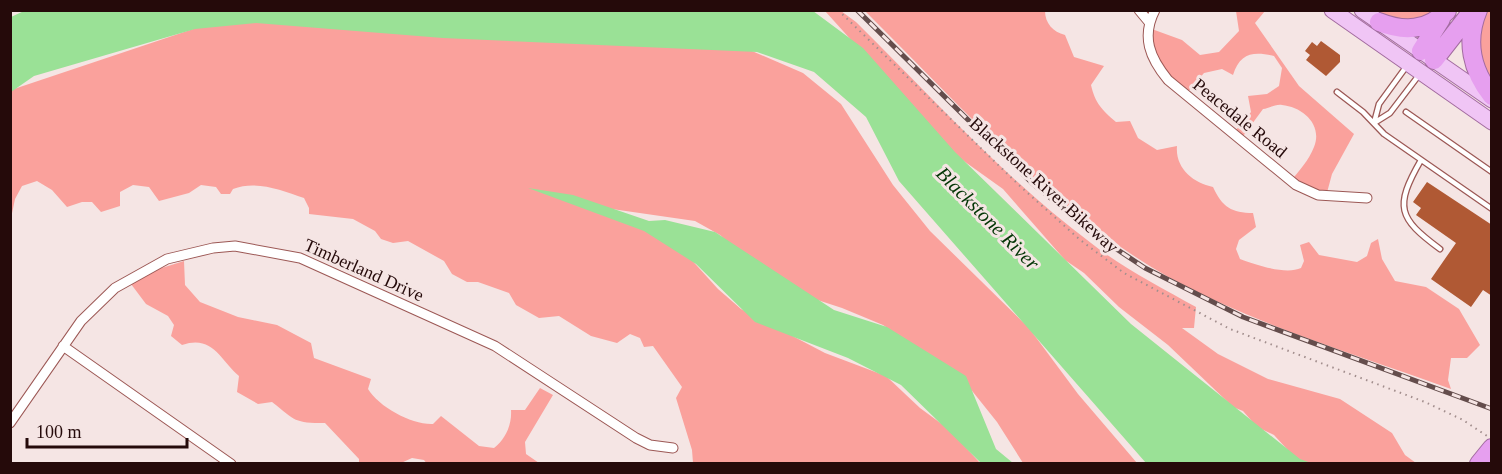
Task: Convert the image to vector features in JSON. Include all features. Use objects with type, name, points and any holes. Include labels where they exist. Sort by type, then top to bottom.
[{"type":"highway","points":[[1421,62],[1476,10]]},
{"type":"highway","points":[[1476,10],[1472,53],[1479,76],[1491,98]]},
{"type":"highway","points":[[1421,62],[1448,11]]},
{"type":"highway","points":[[1379,22],[1398,28],[1416,28],[1431,23],[1448,11]]},
{"type":"highway","points":[[1479,464],[1491,448]]},
{"type":"main road","points":[[1332,10],[1421,62],[1491,98]]},
{"type":"main road","points":[[1362,10],[1379,22],[1421,62],[1491,122]]},
{"type":"street","points":[[1139,10],[1149,22],[1155,10]]},
{"type":"street","name":"Peacedale Road","points":[[1149,22],[1148,46],[1160,70],[1215,120],[1305,190],[1333,198],[1366,198]]},
{"type":"street","name":"Timberland Drive","points":[[10,423],[14,410],[101,300],[149,267],[167,259],[213,248],[236,246],[262,249],[300,258],[495,346],[636,438],[650,445],[673,448]]},
{"type":"street","points":[[63,346],[231,464]]},
{"type":"lane","points":[[1374,123],[1390,113],[1421,62]]},
{"type":"lane","points":[[1374,123],[1379,104],[1421,62]]},
{"type":"lane","points":[[1337,92],[1384,134],[1491,209]]},
{"type":"lane","points":[[1406,112],[1491,172]]},
{"type":"lane","points":[[1421,160],[1408,182],[1404,201],[1405,212],[1412,229],[1440,249]]},
{"type":"path","name":"Blackstone River Bikeway","points":[[838,10],[1022,188],[1079,239],[1124,273],[1174,302],[1230,328],[1425,402],[1463,420],[1491,439]]},
{"type":"shaded area","points":[[825,11],[841,11],[856,22],[999,165],[1059,218],[1116,261],[1196,307],[1194,328],[1182,328],[1218,354],[1268,379],[1340,399],[1392,433],[1405,455],[1416,463],[1304,464],[1297,460],[1274,435],[1257,427],[1243,411],[1233,407],[1168,345],[1119,307],[1084,273],[1065,260],[1003,189],[954,154]]},
{"type":"shaded area","points":[[865,11],[1045,11],[1050,26],[1065,35],[1074,57],[1104,66],[1091,85],[1097,101],[1107,114],[1116,122],[1130,121],[1138,138],[1157,150],[1177,146],[1182,168],[1192,178],[1213,187],[1220,200],[1233,210],[1253,213],[1256,227],[1239,240],[1236,249],[1240,259],[1271,268],[1295,270],[1301,268],[1304,261],[1300,245],[1309,242],[1319,255],[1357,262],[1367,256],[1371,243],[1378,239],[1382,259],[1395,281],[1426,287],[1459,309],[1480,345],[1467,358],[1451,358],[1448,380],[1451,389],[1274,325],[1205,296],[1172,279],[1129,253],[1048,190],[972,119]]},
{"type":"shaded area","points":[[1236,11],[1265,11],[1255,23],[1299,86],[1354,134],[1332,174],[1325,200],[1309,196],[1290,182],[1304,165],[1316,139],[1316,131],[1304,113],[1282,105],[1263,109],[1241,139],[1231,136],[1251,112],[1248,96],[1267,94],[1279,86],[1282,68],[1274,56],[1248,55],[1239,62],[1233,75],[1222,69],[1204,73],[1186,94],[1153,62],[1149,28],[1182,40],[1200,55],[1219,52],[1239,31]]},
{"type":"shaded area","points":[[1359,11],[1450,11],[1428,32]]},
{"type":"shaded area","points":[[1479,11],[1491,11],[1491,101],[1475,19]]},
{"type":"shaded area","points":[[268,18],[745,48],[803,73],[841,104],[893,185],[930,231],[1029,328],[1078,394],[1137,463],[1023,463],[997,422],[961,377],[883,325],[842,308],[790,291],[765,275],[720,235],[695,221],[612,209],[689,257],[718,289],[741,309],[825,353],[886,376],[920,408],[950,430],[980,463],[693,463],[692,450],[676,398],[682,387],[653,346],[644,347],[640,338],[630,334],[617,343],[591,336],[559,316],[539,318],[516,305],[509,293],[478,282],[467,282],[452,274],[444,261],[408,241],[393,243],[381,239],[375,231],[353,219],[309,214],[304,198],[277,189],[251,185],[233,189],[230,194],[221,194],[216,187],[201,185],[189,193],[159,201],[149,187],[133,185],[120,192],[120,206],[101,212],[92,202],[82,202],[67,207],[52,190],[37,181],[22,186],[15,199],[11,218],[11,90],[202,26]]},
{"type":"shaded area","points":[[184,261],[185,285],[200,302],[238,317],[277,325],[311,343],[314,358],[371,379],[368,389],[373,396],[397,414],[425,424],[433,424],[441,416],[479,446],[494,448],[507,431],[511,410],[525,410],[540,388],[553,395],[525,442],[526,454],[539,463],[427,464],[424,460],[412,458],[401,463],[359,463],[359,459],[325,423],[296,420],[272,402],[258,404],[237,392],[239,376],[209,346],[201,343],[182,345],[171,336],[174,325],[168,316],[146,304],[131,284],[149,272]]},
{"type":"water","name":"Blackstone River","points":[[24,11],[813,11],[863,48],[955,152],[1131,324],[1300,459],[1311,463],[1146,463],[899,181],[866,117],[814,72],[757,52],[443,38],[256,23],[195,29],[34,76],[11,92],[11,17]]},
{"type":"water","points":[[528,188],[573,195],[649,221],[665,220],[715,232],[834,310],[887,327],[966,376],[996,449],[1013,463],[981,463],[901,385],[848,358],[755,322],[696,264],[644,231]]},
{"type":"building","points":[[1321,41],[1340,55],[1340,62],[1326,76],[1306,60],[1310,55],[1305,51],[1312,42],[1317,46]]},
{"type":"building","points":[[1427,182],[1492,225],[1492,296],[1483,290],[1471,307],[1431,279],[1456,243],[1416,215],[1421,208],[1413,202]]},
{"type":"railway","points":[[857,10],[1032,183],[1100,238],[1145,268],[1243,317],[1492,409]]}]
